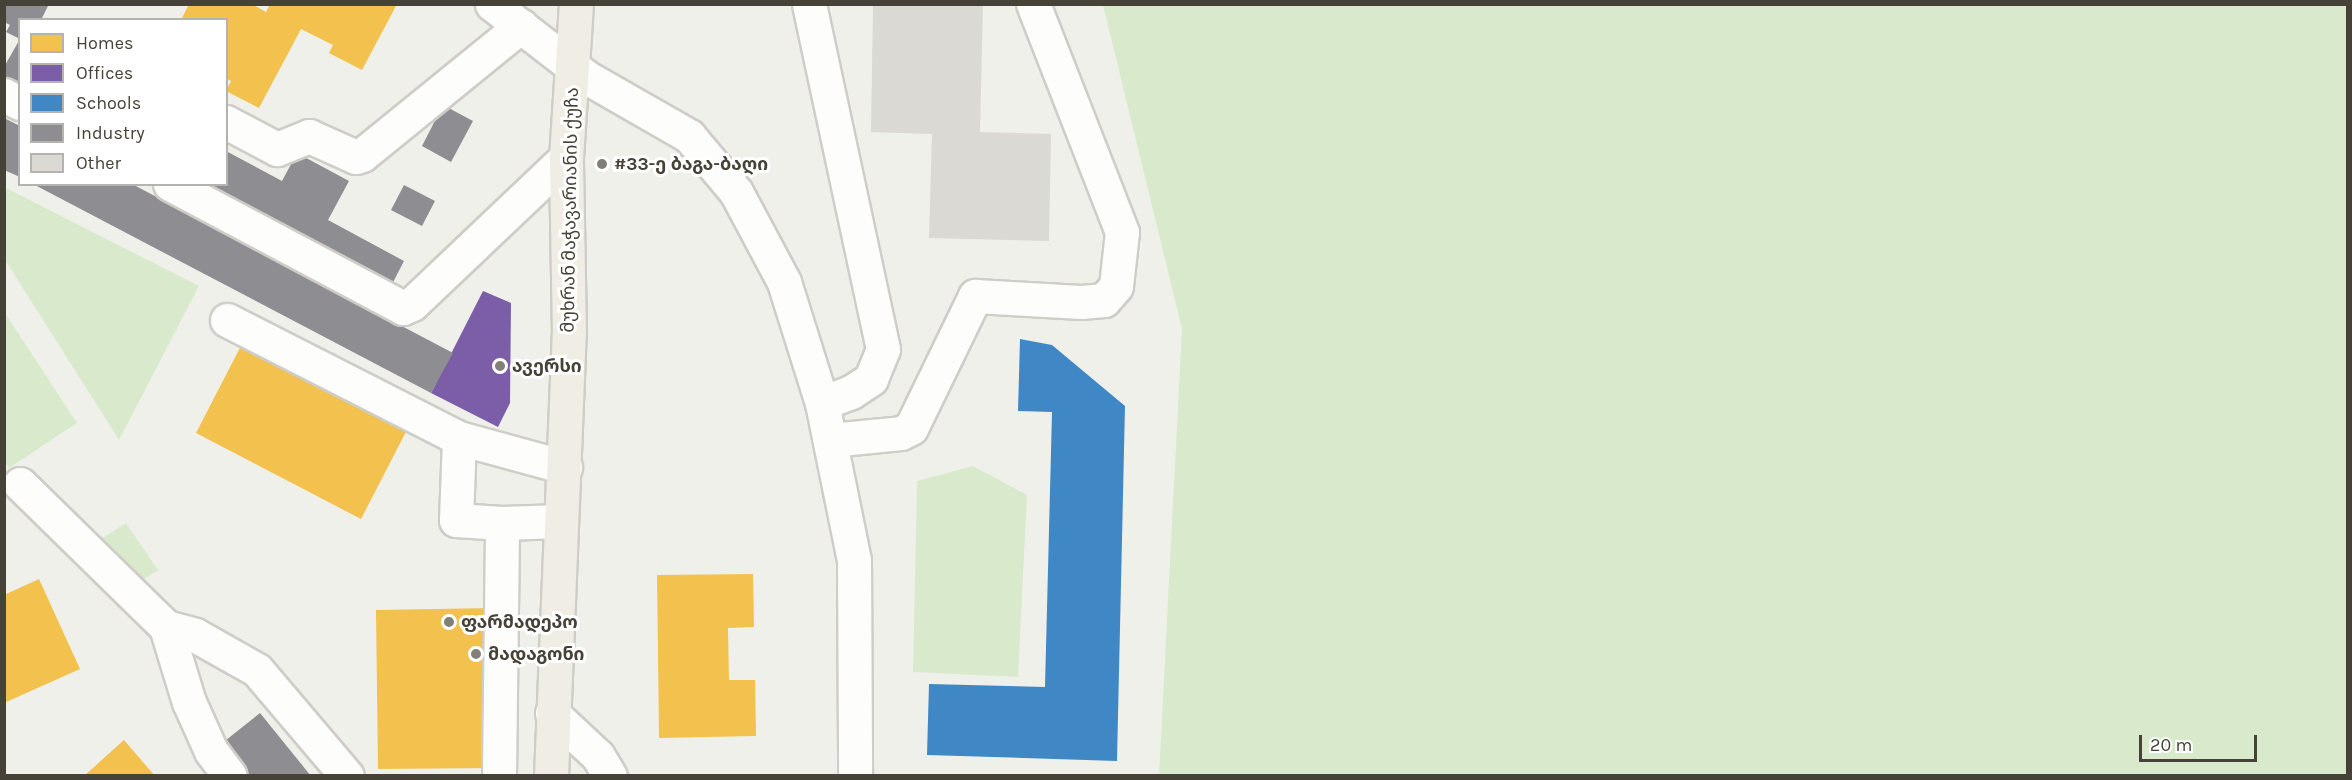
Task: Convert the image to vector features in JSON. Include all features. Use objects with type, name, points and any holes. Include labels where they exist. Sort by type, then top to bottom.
[{"type":"main road","name":"მუხრან მაჭავარიანის ქუჩა","points":[[551,776],[569,334],[566,158],[576,4]]},
{"type":"street","points":[[492,4],[572,65],[688,136],[736,192],[784,282],[822,403],[854,560],[855,776]]},
{"type":"street","points":[[809,4],[883,349],[871,379],[851,392],[822,403]]},
{"type":"street","points":[[831,440],[901,433],[911,428],[975,296],[1081,302],[1104,300],[1116,286],[1122,232],[1034,4]]},
{"type":"street","points":[[228,123],[277,149],[309,136],[356,157],[362,155],[521,27]]},
{"type":"street","points":[[4,95],[18,102]]},
{"type":"street","points":[[174,186],[403,308],[412,304],[566,158]]},
{"type":"street","points":[[226,320],[459,438],[565,467]]},
{"type":"street","points":[[459,438],[456,520],[502,524],[561,521]]},
{"type":"street","points":[[20,484],[166,627],[189,702],[211,751],[230,776]]},
{"type":"street","points":[[499,776],[502,524]]},
{"type":"street","points":[[166,627],[195,635],[256,670],[347,776]]},
{"type":"street","points":[[552,713],[598,756],[610,776]]},
{"type":"green space","points":[[1103,5],[2347,5],[2347,775],[1159,775],[1182,329]]},
{"type":"green space","points":[[4,187],[199,286],[119,440],[5,260]]},
{"type":"green space","points":[[5,313],[77,423],[9,468],[4,461]]},
{"type":"green space","points":[[973,466],[1027,495],[1018,677],[913,672],[917,481]]},
{"type":"green space","points":[[126,523],[158,570],[127,590],[95,543]]},
{"type":"building: Homes","points":[[189,4],[252,4],[266,12],[270,4],[397,4],[362,70],[329,53],[333,45],[301,29],[259,108],[228,92],[231,81],[228,79],[228,18],[182,18]]},
{"type":"building: Homes","points":[[244,340],[409,426],[361,519],[196,433]]},
{"type":"building: Homes","points":[[753,574],[754,627],[728,628],[729,680],[755,680],[756,736],[659,738],[657,575]]},
{"type":"building: Homes","points":[[39,579],[80,669],[4,703],[4,595]]},
{"type":"building: Homes","points":[[494,608],[496,768],[378,769],[376,610]]},
{"type":"building: Homes","points":[[124,740],[155,776],[84,776]]},
{"type":"building: Offices","points":[[483,291],[511,303],[510,403],[498,427],[431,393]]},
{"type":"building: Schools","points":[[1020,339],[1052,345],[1125,406],[1117,761],[927,755],[929,684],[1045,687],[1052,412],[1018,411]]},
{"type":"building: Industry","points":[[4,4],[49,4],[42,18],[18,18],[18,38],[6,32],[10,25],[4,22]]},
{"type":"building: Industry","points":[[18,42],[18,92],[4,85],[4,67]]},
{"type":"building: Industry","points":[[443,105],[473,121],[451,162],[422,146]]},
{"type":"building: Industry","points":[[4,118],[18,125],[18,176],[4,170]]},
{"type":"building: Industry","points":[[228,152],[282,181],[297,153],[349,181],[328,220],[404,261],[388,292],[193,186],[228,186]]},
{"type":"building: Industry","points":[[404,185],[435,201],[422,226],[391,210]]},
{"type":"building: Industry","points":[[37,186],[136,186],[453,353],[431,393]]},
{"type":"building: Industry","points":[[260,713],[311,776],[239,776],[216,748]]},
{"type":"building: Other","points":[[873,4],[983,4],[980,132],[1051,134],[1049,241],[929,238],[932,134],[871,132]]},
{"type":"place","name":"#33-ე ბაგა-ბაღი","points":[[602,164]]},
{"type":"place","name":"ავერსი","points":[[500,366]]},
{"type":"place","name":"ფარმადეპო","points":[[449,622]]},
{"type":"place","name":"მადაგონი","points":[[476,654]]}]
